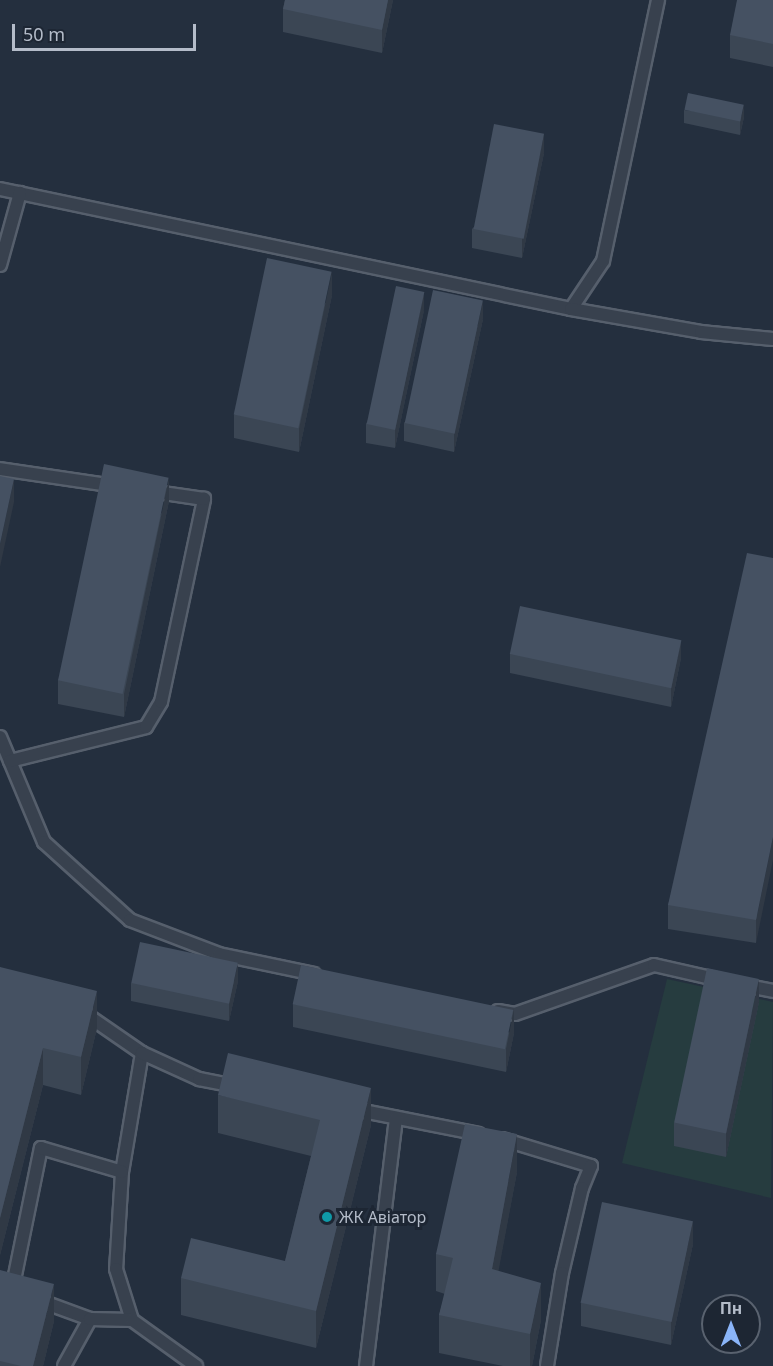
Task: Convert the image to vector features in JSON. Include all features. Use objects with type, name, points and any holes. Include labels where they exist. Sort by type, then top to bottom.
[{"type":"lane","points":[[571,309],[603,261],[658,0]]},
{"type":"lane","points":[[0,189],[571,309],[701,332],[773,339]]},
{"type":"lane","points":[[0,266],[20,193]]},
{"type":"lane","points":[[0,469],[125,487]]},
{"type":"lane","points":[[10,761],[146,726],[161,702],[204,499],[147,491]]},
{"type":"lane","points":[[0,737],[44,842],[130,920],[219,954],[330,978]]},
{"type":"lane","points":[[482,1008],[515,1014],[654,965],[773,991]]},
{"type":"lane","points":[[71,1007],[81,1010],[142,1053],[199,1079],[245,1088]]},
{"type":"lane","points":[[132,1320],[116,1269],[122,1172],[142,1053]]},
{"type":"lane","points":[[350,1109],[493,1137],[591,1166],[582,1188],[562,1273],[547,1366]]},
{"type":"lane","points":[[366,1366],[396,1118]]},
{"type":"lane","points":[[122,1172],[41,1148],[12,1291],[90,1319],[132,1320],[196,1366]]},
{"type":"lane","points":[[64,1366],[90,1319]]},
{"type":"green space","points":[[667,979],[773,1002],[771,1198],[622,1163]]},
{"type":"building","points":[[285,0],[388,0],[382,30],[283,9]]},
{"type":"building","points":[[737,0],[773,0],[773,44],[730,35]]},
{"type":"building","points":[[688,93],[744,105],[740,121],[684,110]]},
{"type":"building","points":[[494,124],[544,134],[524,239],[474,229]]},
{"type":"building","points":[[267,258],[332,272],[298,428],[234,415]]},
{"type":"building","points":[[396,286],[424,292],[395,430],[367,424]]},
{"type":"building","points":[[433,290],[483,301],[455,434],[405,423]]},
{"type":"building","points":[[104,464],[169,478],[123,694],[58,680]]},
{"type":"building","points":[[0,476],[14,479],[0,544]]},
{"type":"building","points":[[747,553],[773,558],[773,837],[756,920],[668,905]]},
{"type":"building","points":[[520,606],[681,640],[671,688],[510,654]]},
{"type":"building","points":[[140,942],[238,963],[229,1004],[131,983]]},
{"type":"building","points":[[301,965],[513,1010],[505,1049],[293,1004]]},
{"type":"building","points":[[0,967],[97,991],[81,1057],[43,1048],[0,1218]]},
{"type":"building","points":[[707,968],[759,979],[726,1134],[674,1123]]},
{"type":"building","points":[[228,1053],[371,1088],[316,1311],[181,1278],[191,1238],[285,1261],[320,1120],[218,1095]]},
{"type":"building","points":[[465,1124],[517,1134],[492,1269],[541,1283],[530,1334],[439,1315],[453,1258],[436,1254]]},
{"type":"building","points":[[602,1202],[693,1221],[672,1322],[581,1303]]},
{"type":"building","points":[[0,1270],[54,1284],[33,1366],[0,1361]]},
{"type":"place","name":"ЖК Авіатор","points":[[327,1217]]}]
